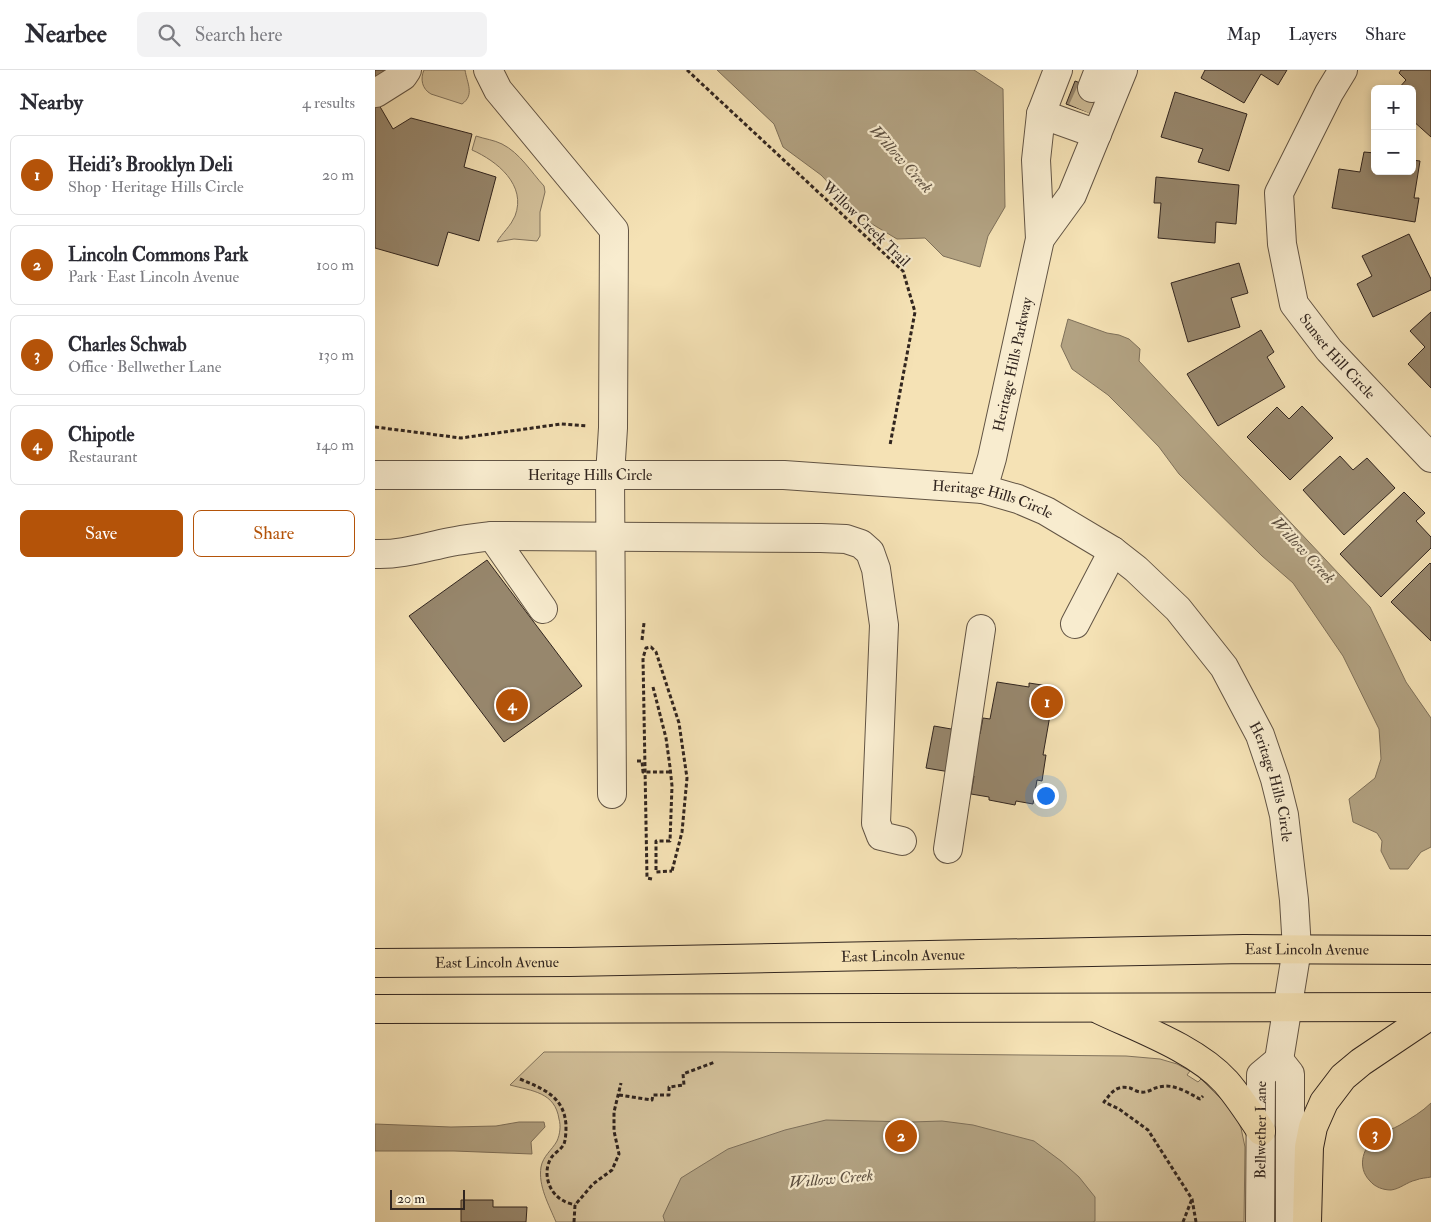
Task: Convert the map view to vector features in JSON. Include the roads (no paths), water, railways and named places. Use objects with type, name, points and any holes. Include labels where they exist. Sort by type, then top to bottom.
[{"type":"main road","name":"East Lincoln Avenue","points":[[375,963],[579,962],[1297,949],[1431,950]]},
{"type":"main road","points":[[1094,1007],[1203,1061],[1225,1080],[1261,1131]]},
{"type":"main road","points":[[375,1009],[1431,1007]]},
{"type":"main road","points":[[1307,1222],[1309,1147],[1313,1126],[1324,1102],[1343,1077],[1361,1062],[1431,1015]]},
{"type":"street","points":[[376,94],[403,76],[407,70]]},
{"type":"street","points":[[488,70],[498,90],[614,230],[613,428],[609,475],[612,794]]},
{"type":"street","name":"Heritage Hills Parkway","points":[[983,489],[992,458],[1041,239],[1036,160],[1041,114],[1058,70]]},
{"type":"street","name":"Heritage Hills Parkway","points":[[1041,239],[1072,195],[1089,106],[1123,70]]},
{"type":"street","name":"Sunset Hill Circle","points":[[1343,70],[1329,93],[1279,193],[1282,244],[1293,304],[1329,350],[1431,458]]},
{"type":"street","points":[[1041,114],[1089,106]]},
{"type":"street","name":"Heritage Hills Circle","points":[[375,475],[784,475],[983,489],[1018,499],[1046,511],[1113,551],[1178,609],[1224,667],[1260,735],[1275,779],[1283,815],[1297,949],[1279,1060]]},
{"type":"street","points":[[492,536],[543,608]]},
{"type":"street","points":[[375,554],[384,555],[415,551],[459,540],[492,536],[846,539],[861,544],[870,552],[876,569],[884,625],[876,822],[881,836],[902,841]]},
{"type":"street","points":[[1075,624],[1113,551]]},
{"type":"street","points":[[948,850],[981,629]]},
{"type":"street","name":"Bellwether Lane","points":[[1260,1222],[1261,1075],[1279,1060],[1290,1074],[1290,1222]]},
{"type":"water","name":"Willow Creek","points":[[717,70],[974,70],[1003,89],[1005,207],[988,236],[980,267],[943,256],[925,238],[897,239],[862,218],[821,175],[783,147],[774,124]]},
{"type":"water","name":"Willow Creek","points":[[1068,319],[1129,339],[1140,349],[1139,361],[1370,607],[1406,682],[1431,718],[1431,847],[1421,852],[1408,869],[1390,869],[1381,851],[1382,841],[1377,833],[1353,822],[1349,799],[1375,778],[1381,759],[1379,729],[1343,656],[1293,583],[1262,556],[1179,474],[1159,447],[1108,395],[1072,369],[1061,346]]},
{"type":"water","points":[[1431,1103],[1431,1177],[1413,1181],[1391,1190],[1382,1189],[1374,1185],[1366,1175],[1362,1163],[1365,1150],[1369,1144],[1379,1135],[1400,1125]]},
{"type":"water","name":"Willow Creek","points":[[826,1120],[942,1121],[973,1125],[1034,1141],[1079,1177],[1095,1197],[1095,1221],[665,1222],[663,1216],[681,1178],[728,1149],[785,1130]]},
{"type":"water","points":[[519,1122],[544,1122],[545,1127],[531,1142],[532,1154],[454,1151],[375,1151],[375,1124],[451,1127],[496,1126]]},
{"type":"tunnel","points":[[1082,110],[1092,88]]},
{"type":"place","name":"Heidi's Brooklyn Deli","points":[[1047,702]]},
{"type":"place","name":"Chipotle","points":[[512,705]]},
{"type":"place","name":"Charles Schwab","points":[[1375,1134]]},
{"type":"place","name":"Lincoln Commons Park","points":[[901,1136]]}]
